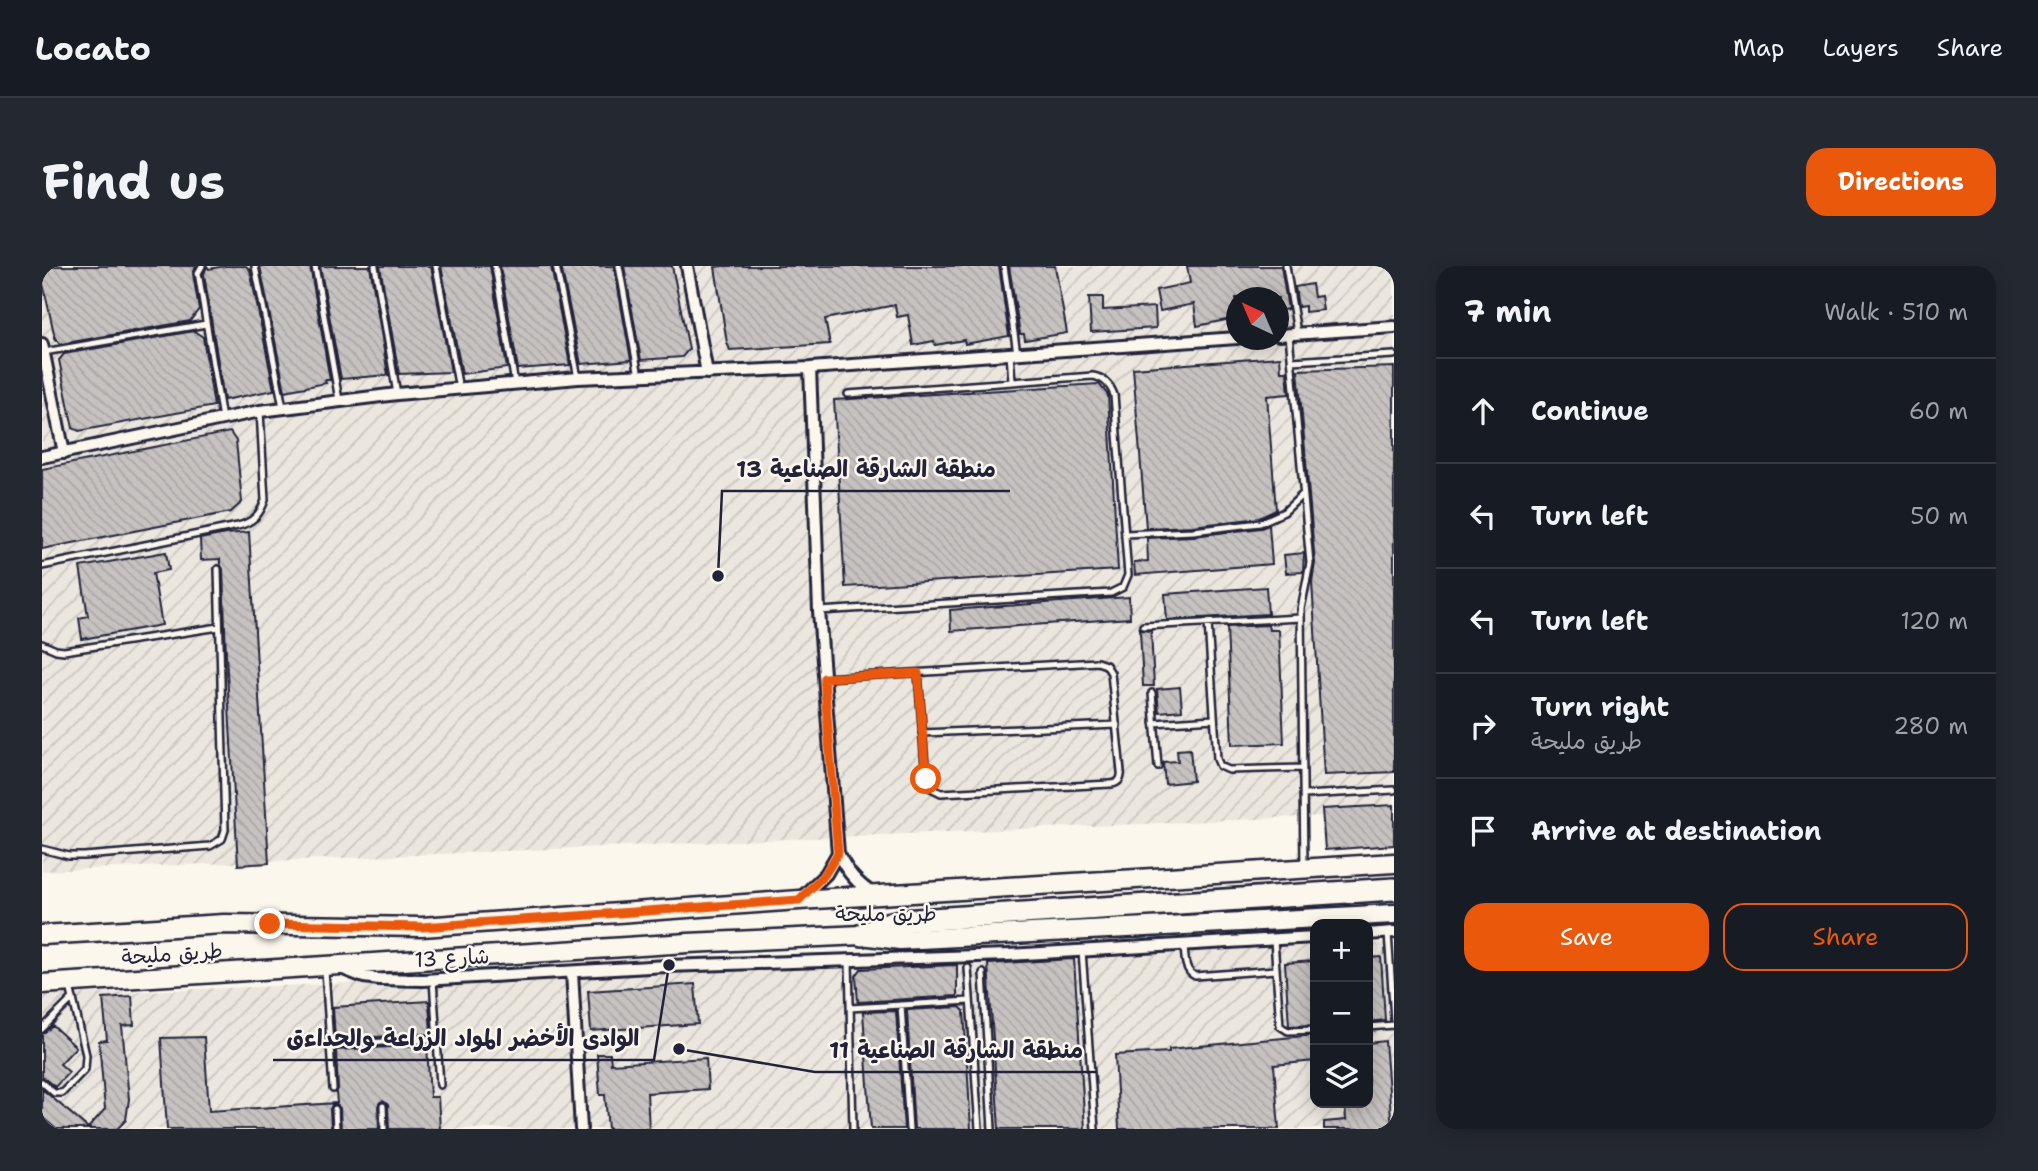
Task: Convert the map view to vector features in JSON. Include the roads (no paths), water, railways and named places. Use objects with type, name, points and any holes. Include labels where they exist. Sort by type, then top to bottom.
[{"type":"highway","points":[[862,935],[901,921],[1394,889]]},
{"type":"main road","name":"طريق مليحة","points":[[42,935],[224,924],[422,927],[799,900],[1394,863]]},
{"type":"main road","name":"طريق مليحة","points":[[42,984],[71,990],[330,966],[688,943],[862,935],[900,940],[1394,914]]},
{"type":"main road","points":[[42,946],[63,935]]},
{"type":"street","points":[[687,266],[707,373]]},
{"type":"street","points":[[1289,334],[1394,327]]},
{"type":"street","points":[[42,457],[260,411],[397,394],[578,379],[810,368],[1226,339]]},
{"type":"street","points":[[43,348],[64,453]]},
{"type":"street","points":[[810,368],[819,611],[838,853],[853,879],[877,896]]},
{"type":"street","points":[[799,900],[825,874],[838,853]]},
{"type":"street","points":[[1373,934],[1391,932]]},
{"type":"street","name":"شارع 13","points":[[330,966],[379,979],[433,979],[667,966],[1082,951],[1310,937]]},
{"type":"street","points":[[572,972],[581,1129]]},
{"type":"lane","points":[[202,266],[198,278],[222,419]]},
{"type":"lane","points":[[255,266],[284,408]]},
{"type":"lane","points":[[315,266],[339,400]]},
{"type":"lane","points":[[375,266],[397,394]]},
{"type":"lane","points":[[436,266],[459,389]]},
{"type":"lane","points":[[495,266],[515,384]]},
{"type":"lane","points":[[556,266],[578,379]]},
{"type":"lane","points":[[620,266],[639,376]]},
{"type":"lane","points":[[1004,266],[1014,353],[1012,381]]},
{"type":"lane","points":[[1287,287],[1286,267],[1296,266]]},
{"type":"lane","points":[[43,348],[206,324]]},
{"type":"lane","points":[[1289,343],[1310,563],[1310,577],[1302,600],[1301,618],[1304,869]]},
{"type":"lane","points":[[1291,360],[1394,355]]},
{"type":"lane","points":[[819,611],[1118,592],[1128,575],[1114,395],[1112,388],[1100,378],[1093,376],[1012,381],[848,394]]},
{"type":"lane","points":[[42,566],[238,526],[256,518],[265,500],[260,411]]},
{"type":"lane","points":[[1125,534],[1193,531],[1260,523],[1284,512],[1303,494]]},
{"type":"lane","points":[[42,849],[69,856],[84,856],[210,846],[222,839],[225,830],[218,569]]},
{"type":"lane","points":[[1143,626],[1301,618]]},
{"type":"lane","points":[[1208,623],[1217,759],[1222,768],[1303,768]]},
{"type":"lane","points":[[42,644],[64,651],[219,626]]},
{"type":"lane","points":[[824,678],[1097,662],[1106,666],[1111,673],[1121,776],[1118,782],[937,792],[927,783],[918,673]]},
{"type":"lane","points":[[1152,693],[1158,766]]},
{"type":"lane","points":[[1154,723],[1214,719]]},
{"type":"lane","points":[[922,733],[1116,725]]},
{"type":"lane","points":[[1304,795],[1394,790]]},
{"type":"lane","points":[[1391,932],[1394,1019]]},
{"type":"lane","points":[[1273,940],[1280,1026],[1288,1031],[1310,1030]]},
{"type":"lane","points":[[1184,945],[1186,968],[1195,976],[1276,970]]},
{"type":"lane","points":[[1082,951],[1095,1129]]},
{"type":"lane","points":[[849,961],[853,1129]]},
{"type":"lane","points":[[330,966],[333,1089]]},
{"type":"lane","points":[[968,968],[979,1129]]},
{"type":"lane","points":[[983,973],[992,1129]]},
{"type":"lane","points":[[433,979],[440,1085]]},
{"type":"lane","points":[[42,1029],[71,990]]},
{"type":"lane","points":[[42,1082],[54,1093],[62,1093],[82,1073],[86,1065],[71,990]]},
{"type":"lane","points":[[850,1008],[970,1001]]},
{"type":"lane","points":[[901,1005],[909,1129]]},
{"type":"lane","points":[[1373,1027],[1394,1025]]},
{"type":"lane","points":[[330,1045],[437,1039]]},
{"type":"lane","points":[[383,1105],[384,1129]]},
{"type":"lane","points":[[335,1109],[337,1129]]},
{"type":"place","name":"منطقة الشارقة الصناعية 13","points":[[718,576]]},
{"type":"place","name":"الوادى الأخضر المواد الزراعة والحداءق","points":[[669,965]]},
{"type":"place","name":"منطقة الشارقة الصناعية 11","points":[[679,1049]]}]
